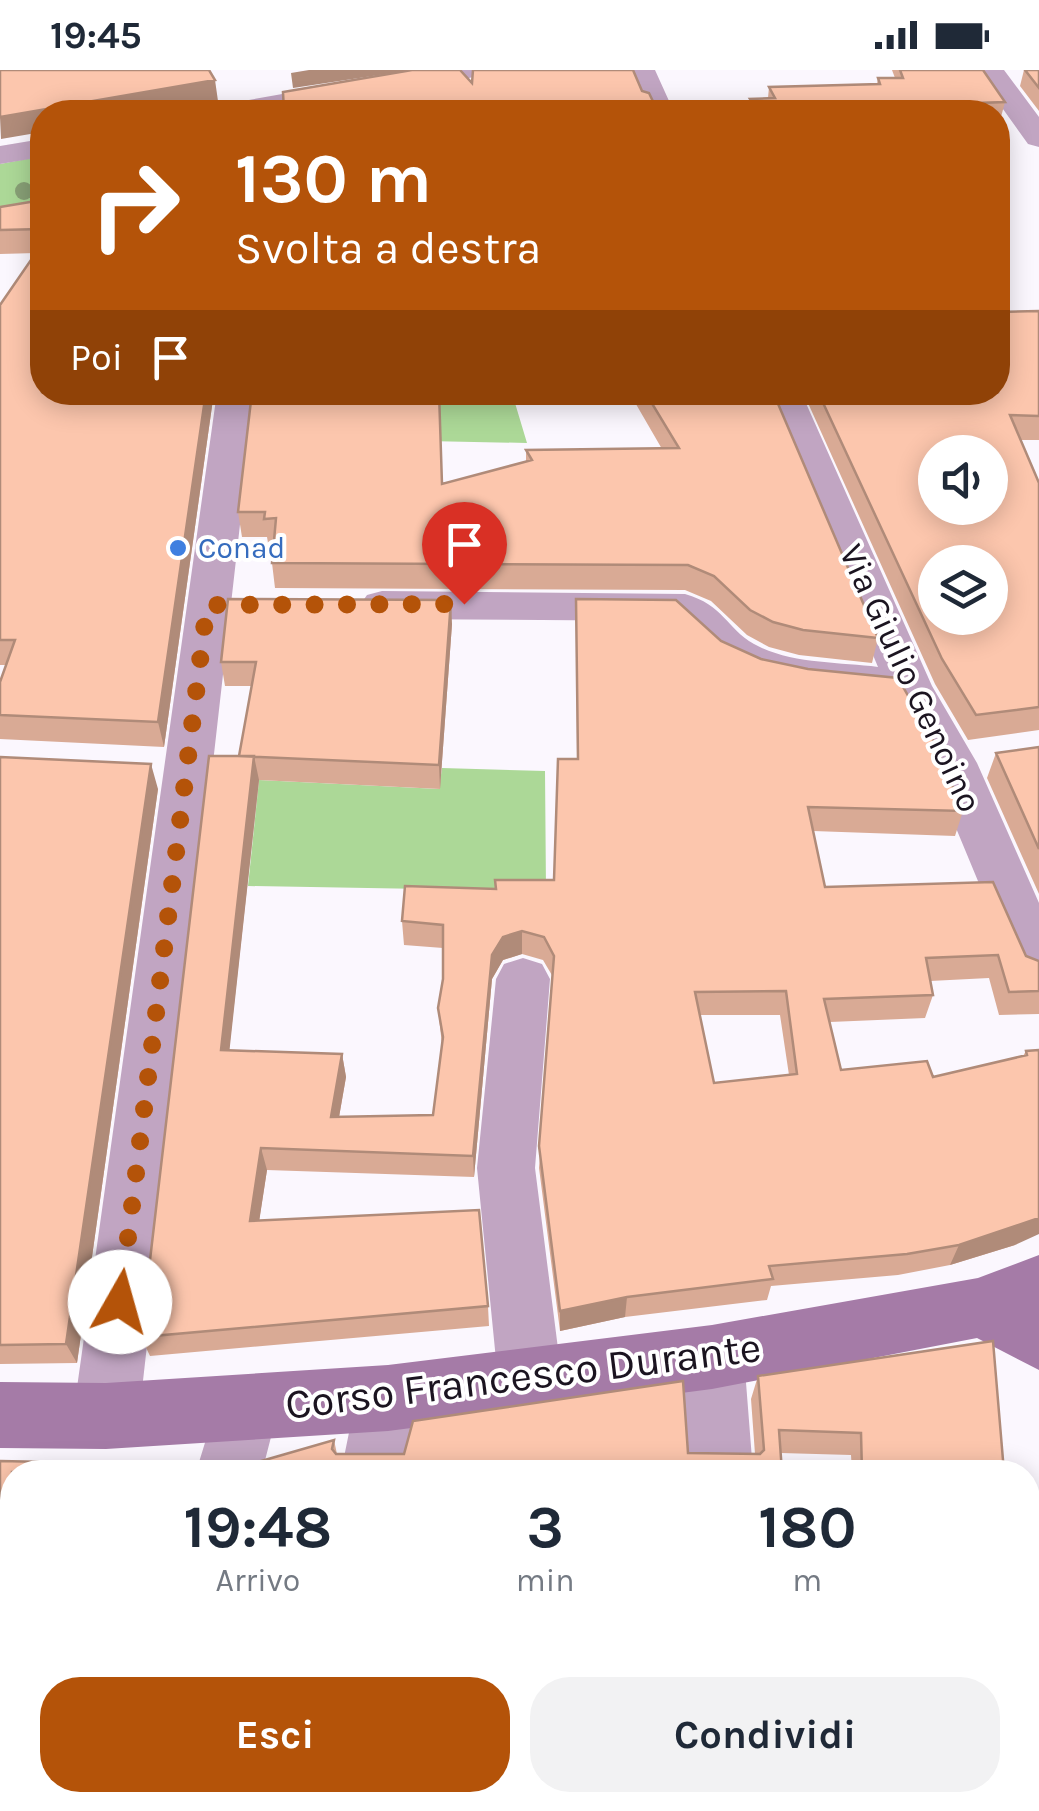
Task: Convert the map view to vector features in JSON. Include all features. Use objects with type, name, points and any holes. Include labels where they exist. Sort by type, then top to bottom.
[{"type":"street","points":[[276,70],[276,100]]},
{"type":"street","points":[[316,100],[466,70]]},
{"type":"street","points":[[641,70],[654,100]]},
{"type":"street","points":[[989,70],[1009,100]]},
{"type":"street","points":[[1010,102],[1025,125]]},
{"type":"street","points":[[0,155],[30,150]]},
{"type":"street","points":[[106,1416],[168,769],[226,605],[235,405]]},
{"type":"street","name":"Via Giulio Genoino","points":[[788,405],[908,686],[953,763],[1039,963]]},
{"type":"street","points":[[341,605],[648,604],[685,608],[705,620],[734,652],[767,668],[908,686]]},
{"type":"street","points":[[953,763],[1005,755]]},
{"type":"street","points":[[523,979],[506,1168],[530,1380]]},
{"type":"street","name":"Corso Francesco Durante","points":[[0,1415],[106,1416],[388,1398],[712,1357],[978,1308],[1039,1286]]},
{"type":"street","points":[[978,1308],[1039,1339]]},
{"type":"street","points":[[712,1357],[719,1460]]},
{"type":"street","points":[[376,1460],[388,1398]]},
{"type":"street","points":[[232,1460],[246,1406]]},
{"type":"green space","points":[[30,158],[30,221],[0,227],[0,164]]},
{"type":"green space","points":[[424,405],[516,405],[527,443],[426,441]]},
{"type":"green space","points":[[442,768],[545,771],[546,891],[248,886],[259,780],[439,789]]},
{"type":"building","points":[[0,70],[209,70],[215,80],[99,100],[30,100],[30,112],[0,117]]},
{"type":"building","points":[[412,70],[460,70],[472,83],[473,70],[633,70],[642,91],[649,93],[652,100],[283,100],[283,92]]},
{"type":"building","points":[[900,70],[983,70],[1004,100],[750,99],[775,98],[769,87],[880,84],[878,78],[903,78]]},
{"type":"building","points":[[1025,70],[1039,70],[1039,88]]},
{"type":"building","points":[[30,202],[30,229],[0,230],[0,207]]},
{"type":"building","points":[[30,261],[30,405],[204,405],[158,722],[0,715],[0,682],[15,640],[0,640],[0,305]]},
{"type":"building","points":[[1039,311],[1039,416],[1010,415],[1039,483],[1039,707],[976,715],[931,635],[1008,635],[1008,545],[918,545],[918,607],[824,405],[1010,405],[1010,312]]},
{"type":"building","points":[[250,405],[439,405],[442,484],[532,460],[526,450],[679,448],[653,405],[779,405],[878,638],[803,630],[773,622],[750,610],[714,576],[688,565],[272,563],[276,518],[264,519],[265,512],[238,512]]},
{"type":"building","points":[[228,599],[451,600],[439,765],[239,756],[256,662],[221,662]]},
{"type":"building","points":[[576,599],[676,600],[721,641],[761,659],[808,669],[898,678],[933,740],[963,811],[808,807],[825,887],[993,882],[1026,956],[1039,961],[1039,991],[1009,992],[998,955],[926,958],[933,995],[824,999],[841,1070],[927,1061],[933,1077],[1039,1050],[1039,1218],[959,1245],[907,1254],[769,1266],[773,1279],[627,1297],[560,1311],[539,1146],[554,956],[544,937],[522,931],[503,937],[492,955],[473,1156],[261,1148],[250,1221],[479,1210],[488,1306],[141,1337],[209,756],[254,756],[221,1050],[342,1054],[331,1117],[433,1115],[443,1037],[438,1008],[443,979],[443,925],[402,921],[405,886],[496,889],[495,880],[554,880],[558,759],[578,759]],"holes":[[[786,991],[797,1074],[714,1083],[695,992]]]},
{"type":"building","points":[[1039,747],[1039,849],[996,753]]},
{"type":"building","points":[[0,757],[151,764],[66,1344],[0,1345]]},
{"type":"building","points":[[993,1341],[1003,1460],[862,1460],[861,1433],[779,1430],[781,1460],[265,1460],[334,1440],[332,1449],[336,1454],[404,1454],[413,1421],[683,1381],[688,1453],[760,1454],[764,1450],[758,1376]]},
{"type":"place","name":"Conad","points":[[178,548]]},
{"type":"route","points":[[120,1302],[207,605],[464,604]]}]
